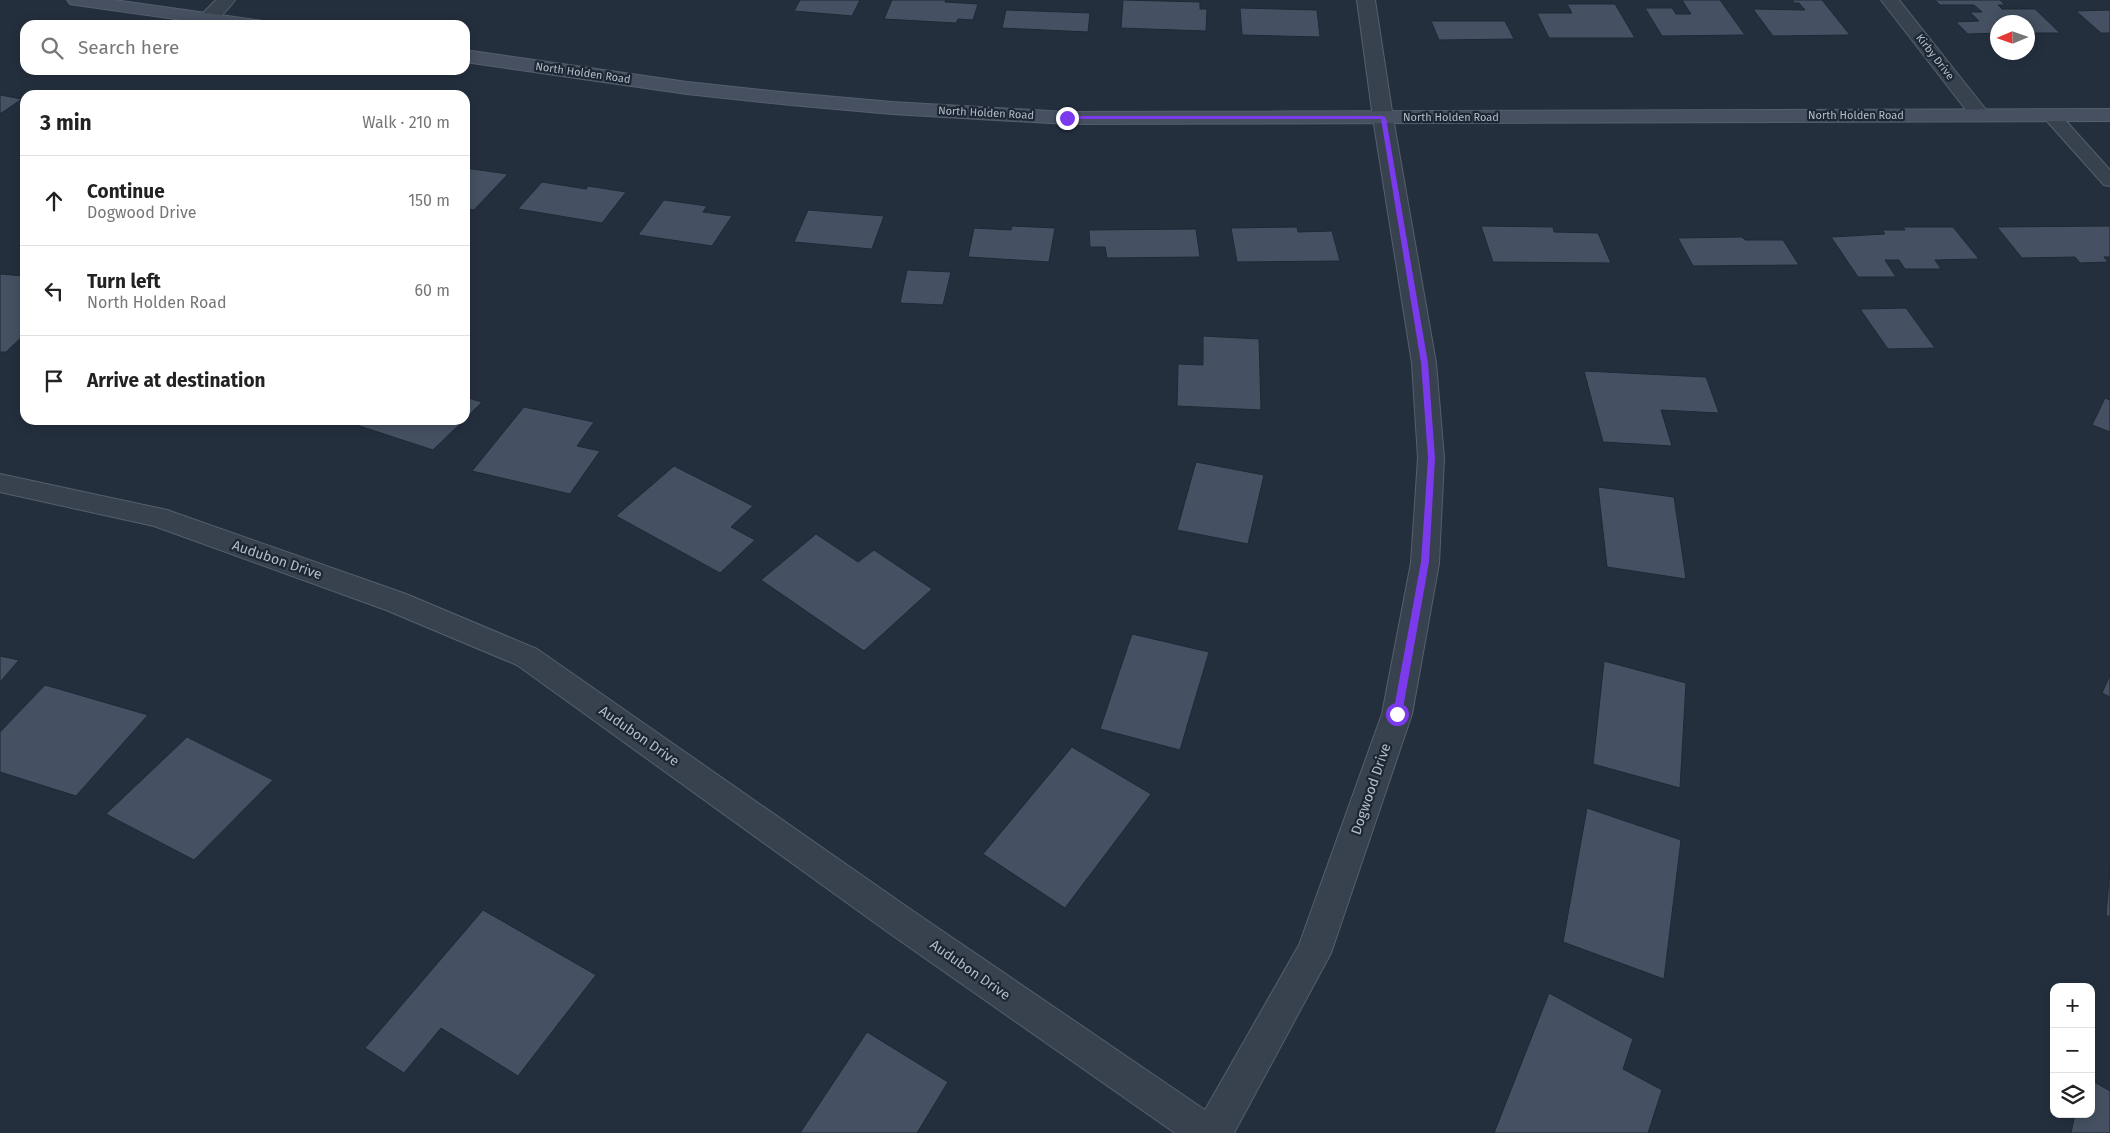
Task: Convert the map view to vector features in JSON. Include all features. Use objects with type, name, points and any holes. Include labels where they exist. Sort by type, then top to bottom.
[{"type":"main road","points":[[76,0],[221,20]]},
{"type":"main road","name":"North Holden Road","points":[[470,57],[687,88],[892,108],[1067,118],[2110,115]]},
{"type":"street","points":[[207,18],[226,0]]},
{"type":"street","name":"Dogwood Drive","points":[[1213,1133],[1314,953],[1397,714],[1425,562],[1431,458],[1424,363],[1383,118],[1366,0]]},
{"type":"street","name":"Kirby Drive","points":[[1890,0],[1980,115]]},
{"type":"street","name":"Audubon Drive","points":[[0,483],[158,517],[396,602],[527,657],[901,922],[1207,1133]]},
{"type":"lane","points":[[2051,115],[2110,181]]},
{"type":"building","points":[[800,0],[860,0],[852,16],[794,11]]},
{"type":"building","points":[[892,0],[946,0],[945,2],[978,4],[973,20],[958,19],[956,23],[884,19]]},
{"type":"building","points":[[1123,0],[1200,2],[1200,9],[1207,9],[1206,31],[1121,28]]},
{"type":"building","points":[[1682,0],[1720,0],[1745,35],[1662,36],[1645,8],[1672,8],[1676,14],[1691,14]]},
{"type":"building","points":[[1792,0],[1822,0],[1850,35],[1773,36],[1753,9],[1805,10],[1799,3],[1794,3]]},
{"type":"building","points":[[1935,0],[2000,0],[2005,5],[1998,5],[2002,9],[2035,9],[2060,33],[2035,33],[2035,15],[1990,15],[1990,33],[1968,34],[1956,22],[1979,21],[1970,12],[1982,12],[1974,5],[1940,5]]},
{"type":"building","points":[[1567,4],[1615,4],[1635,38],[1549,38],[1537,13],[1572,13]]},
{"type":"building","points":[[1240,8],[1317,10],[1320,37],[1242,35]]},
{"type":"building","points":[[1006,10],[1090,13],[1088,32],[1002,28]]},
{"type":"building","points":[[2110,10],[2110,33],[2101,33],[2076,11]]},
{"type":"building","points":[[1431,21],[1505,21],[1514,39],[1439,40]]},
{"type":"building","points":[[0,95],[20,99],[20,100],[0,114]]},
{"type":"building","points":[[470,169],[508,174],[474,210],[470,210]]},
{"type":"building","points":[[542,182],[586,189],[588,186],[626,192],[602,223],[518,209]]},
{"type":"building","points":[[664,200],[707,206],[703,212],[732,216],[712,246],[638,235]]},
{"type":"building","points":[[808,210],[884,216],[872,249],[794,242]]},
{"type":"building","points":[[1012,226],[1055,228],[1049,262],[968,257],[974,228],[1011,230]]},
{"type":"building","points":[[1481,226],[1553,227],[1554,232],[1598,233],[1611,263],[1493,262]]},
{"type":"building","points":[[2110,226],[2110,257],[2104,257],[2108,262],[2080,263],[2075,257],[2022,258],[1997,227]]},
{"type":"building","points":[[1297,227],[1298,232],[1332,231],[1340,261],[1237,262],[1231,228]]},
{"type":"building","points":[[1903,227],[1953,227],[1979,259],[1935,260],[1941,269],[1905,269],[1899,260],[1885,260],[1896,277],[1858,277],[1831,237],[1885,234],[1882,230],[1905,230]]},
{"type":"building","points":[[1196,229],[1200,257],[1107,258],[1105,247],[1090,247],[1089,230]]},
{"type":"building","points":[[1742,237],[1745,240],[1783,240],[1799,265],[1693,266],[1678,238]]},
{"type":"building","points":[[907,270],[951,272],[943,305],[900,303]]},
{"type":"building","points":[[0,274],[20,276],[20,339],[6,352],[0,352]]},
{"type":"building","points":[[1906,308],[1935,348],[1888,349],[1860,309]]},
{"type":"building","points":[[1203,336],[1259,339],[1261,410],[1177,406],[1178,364],[1203,365]]},
{"type":"building","points":[[1584,371],[1706,377],[1719,413],[1661,410],[1672,446],[1603,442]]},
{"type":"building","points":[[470,398],[482,402],[470,414]]},
{"type":"building","points":[[2105,398],[2110,400],[2110,432],[2092,425]]},
{"type":"building","points":[[524,407],[594,422],[577,446],[600,451],[570,494],[472,471]]},
{"type":"building","points":[[356,425],[459,425],[433,450]]},
{"type":"building","points":[[1196,462],[1264,475],[1248,544],[1177,530]]},
{"type":"building","points":[[674,466],[753,506],[731,527],[755,540],[720,573],[616,516]]},
{"type":"building","points":[[1598,487],[1674,497],[1686,579],[1607,567]]},
{"type":"building","points":[[816,534],[858,562],[874,550],[932,589],[864,651],[761,580]]},
{"type":"building","points":[[1132,634],[1209,652],[1180,750],[1100,729]]},
{"type":"building","points":[[0,656],[19,660],[0,682]]},
{"type":"building","points":[[1604,661],[1686,683],[1680,788],[1593,764]]},
{"type":"building","points":[[2110,675],[2110,697],[2102,693]]},
{"type":"building","points":[[45,685],[148,715],[76,796],[0,772],[0,732]]},
{"type":"building","points":[[187,737],[273,780],[194,860],[106,814]]},
{"type":"building","points":[[1072,747],[1151,794],[1065,908],[983,854]]},
{"type":"building","points":[[1587,808],[1681,840],[1664,979],[1563,942]]},
{"type":"building","points":[[2110,867],[2110,917],[2106,915]]},
{"type":"building","points":[[483,910],[596,975],[518,1076],[441,1028],[404,1073],[365,1048]]},
{"type":"building","points":[[1549,993],[1633,1039],[1623,1069],[1662,1090],[1648,1133],[1494,1133]]},
{"type":"building","points":[[867,1032],[948,1082],[917,1133],[800,1133]]},
{"type":"building","points":[[2095,1082],[2110,1091],[2110,1133],[2071,1133],[2074,1118],[2095,1118]]},
{"type":"route","points":[[1067,118],[1383,118],[1424,363],[1431,458],[1425,562],[1397,714]]}]
